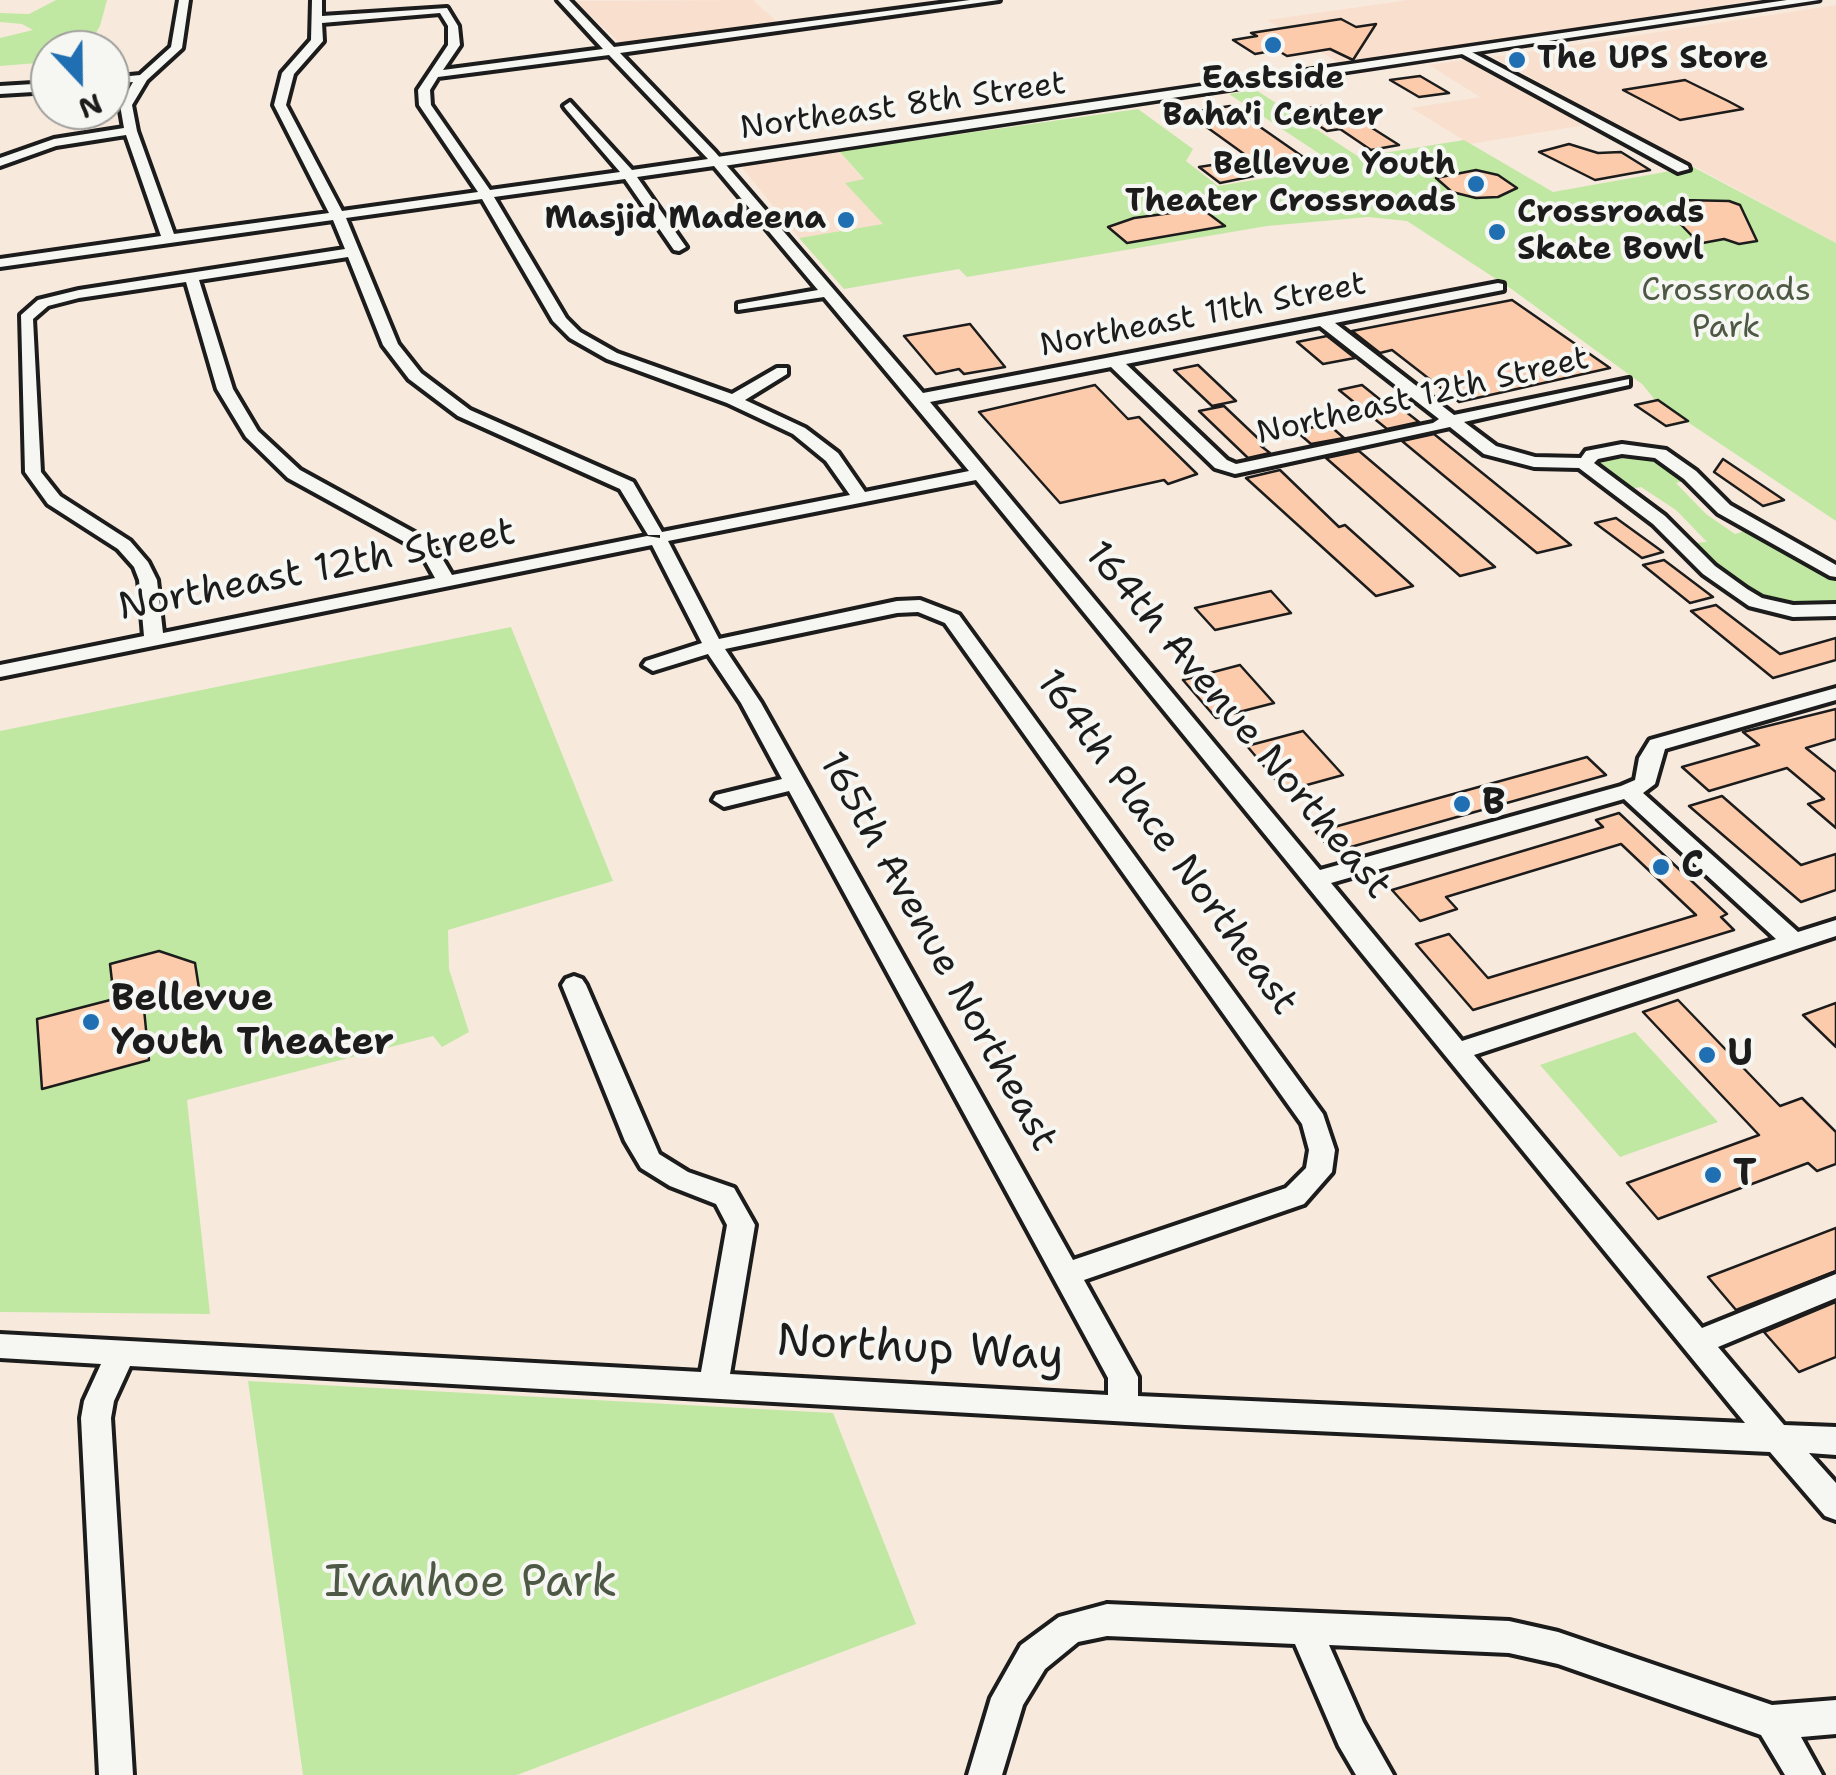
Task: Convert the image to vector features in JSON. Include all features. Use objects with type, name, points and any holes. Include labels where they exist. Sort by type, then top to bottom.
[{"type":"main road","name":"Northeast 8th Street","points":[[717,162],[1813,0]]},
{"type":"street","points":[[0,8],[6,4],[4,0]]},
{"type":"street","points":[[169,239],[126,106],[129,95],[143,78],[176,48],[184,0]]},
{"type":"street","points":[[318,0],[318,20],[429,8],[443,10],[455,35],[451,52],[424,90],[425,105],[487,195],[551,307],[575,336],[612,356],[785,423],[832,457],[861,498]]},
{"type":"street","name":"164th Avenue Northeast","points":[[562,0],[717,162],[919,398],[1836,1506]]},
{"type":"street","points":[[437,74],[994,0]]},
{"type":"street","name":"165th Avenue Northeast","points":[[318,20],[317,41],[288,73],[280,105],[338,216],[391,345],[415,376],[464,413],[627,486],[636,495],[713,646],[751,703],[1123,1377],[1123,1408]]},
{"type":"street","points":[[1466,52],[1683,169]]},
{"type":"street","points":[[130,79],[143,78]]},
{"type":"street","points":[[0,90],[30,88]]},
{"type":"street","points":[[570,106],[628,175],[679,247]]},
{"type":"street","points":[[0,162],[54,143],[131,131]]},
{"type":"street","name":"Northeast 8th Street","points":[[0,263],[717,162]]},
{"type":"street","points":[[154,640],[148,580],[142,566],[124,545],[54,500],[37,482],[26,318],[43,303],[354,252]]},
{"type":"street","points":[[191,276],[224,389],[242,419],[294,474],[416,541],[433,557],[446,581]]},
{"type":"street","name":"Northeast 11th Street","points":[[919,398],[1498,287]]},
{"type":"street","points":[[742,306],[829,292]]},
{"type":"street","points":[[1323,321],[1490,450],[1509,458],[1586,464]]},
{"type":"street","name":"Northeast 12th Street","points":[[1114,361],[1221,464],[1236,469],[1438,427],[1448,421],[1624,382]]},
{"type":"street","points":[[732,400],[782,370]]},
{"type":"street","points":[[1586,464],[1592,455],[1622,449],[1660,454],[1724,509],[1836,572]]},
{"type":"street","points":[[1586,464],[1659,520],[1740,593],[1756,602],[1793,610],[1836,610]]},
{"type":"street","name":"Northeast 12th Street","points":[[0,670],[980,474]]},
{"type":"street","name":"164th Place Northeast","points":[[713,646],[880,610],[920,606],[952,619],[1314,1121],[1322,1150],[1319,1172],[1295,1196],[1066,1274]]},
{"type":"street","points":[[654,665],[713,646]]},
{"type":"street","points":[[1317,879],[1628,791],[1644,784],[1649,758],[1657,745],[1836,694]]},
{"type":"street","points":[[724,800],[795,782]]},
{"type":"street","points":[[1628,791],[1794,941]]},
{"type":"street","points":[[1458,1051],[1836,928]]},
{"type":"street","points":[[574,985],[638,1141],[650,1160],[679,1180],[726,1196],[741,1225],[713,1385]]},
{"type":"street","points":[[1697,1342],[1836,1286]]},
{"type":"street","name":"Northup Way","points":[[0,1346],[1123,1408],[1836,1441]]},
{"type":"street","points":[[116,1775],[96,1418],[99,1401],[120,1353]]},
{"type":"street","points":[[985,1775],[1008,1698],[1032,1657],[1070,1628],[1106,1620],[1526,1641],[1558,1648],[1772,1722],[1836,1717]]},
{"type":"street","points":[[1304,1627],[1351,1734],[1376,1775]]},
{"type":"street","points":[[1772,1722],[1805,1775]]},
{"type":"shaded area","points":[[753,0],[783,27],[624,47],[575,1]]},
{"type":"shaded area","points":[[1408,0],[1756,0],[1341,64],[1267,20]]},
{"type":"shaded area","points":[[1836,5],[1836,243],[1493,57]]},
{"type":"shaded area","points":[[1462,60],[1481,66],[1592,124],[1470,144],[1411,108],[1480,97],[1429,65]]},
{"type":"shaded area","points":[[839,151],[864,180],[846,183],[884,225],[799,238],[743,169],[745,165]]},
{"type":"green space","points":[[56,0],[107,0],[98,30],[33,30],[22,24],[0,22],[0,13],[29,14]]},
{"type":"green space","points":[[30,31],[30,64],[0,66],[0,38]]},
{"type":"green space","name":"Crossroads Park","points":[[1256,90],[1359,157],[1464,140],[1553,192],[1693,167],[1836,243],[1836,521],[1656,401],[1642,384],[1510,288],[1407,221],[1368,217],[1267,226],[967,277],[959,269],[844,289],[799,238],[883,224],[845,183],[864,179],[839,151],[1138,109],[1193,149],[1186,161],[1218,186],[1338,166],[1229,94]]},
{"type":"green space","points":[[1641,456],[1668,463],[1688,480],[1676,483],[1706,514],[1735,534],[1748,530],[1826,571],[1836,581],[1836,603],[1801,607],[1765,600],[1745,591],[1695,548],[1692,543],[1707,542],[1676,510],[1641,487],[1629,489],[1599,469],[1602,461]]},
{"type":"green space","points":[[511,627],[613,881],[448,930],[449,969],[469,1032],[442,1047],[433,1036],[187,1100],[210,1314],[0,1312],[0,731]]},
{"type":"green space","points":[[1635,1032],[1718,1122],[1620,1157],[1540,1065]]},
{"type":"green space","name":"Ivanhoe Park","points":[[248,1381],[833,1413],[916,1624],[517,1775],[303,1775]]},
{"type":"building","points":[[1341,19],[1356,27],[1376,24],[1353,60],[1330,49],[1287,56],[1277,50],[1255,54],[1233,40],[1257,36],[1251,33]]},
{"type":"building","points":[[1420,76],[1449,93],[1419,97],[1390,80]]},
{"type":"building","points":[[1685,80],[1743,109],[1680,120],[1623,90]]},
{"type":"building","points":[[1230,106],[1313,164],[1220,183],[1199,167],[1251,159],[1201,123],[1212,121],[1198,111]]},
{"type":"building","points":[[1322,106],[1349,123],[1361,121],[1399,145],[1371,150],[1340,129],[1327,131],[1295,110]]},
{"type":"building","points":[[1569,144],[1598,153],[1621,152],[1650,170],[1595,180],[1539,152]]},
{"type":"building","name":"Bellevue Youth Theater Crossroads","points":[[1476,170],[1498,175],[1517,188],[1498,197],[1476,198],[1452,192],[1436,178]]},
{"type":"building","points":[[1681,200],[1729,201],[1740,205],[1757,241],[1739,244],[1724,239],[1692,245],[1693,237],[1665,208],[1685,209]]},
{"type":"building","points":[[1205,211],[1225,226],[1127,243],[1108,227],[1134,218]]},
{"type":"building","points":[[1512,300],[1610,368],[1459,402],[1392,350],[1380,353],[1352,331]]},
{"type":"building","points":[[970,324],[1005,367],[936,374],[904,336]]},
{"type":"building","points":[[1327,336],[1355,358],[1323,364],[1297,342]]},
{"type":"building","points":[[1198,365],[1236,401],[1212,406],[1174,370]]},
{"type":"building","points":[[1095,385],[1128,419],[1139,417],[1197,474],[1168,484],[1164,480],[1060,503],[979,412]]},
{"type":"building","points":[[1362,385],[1393,410],[1401,408],[1419,422],[1387,429],[1339,390]]},
{"type":"building","points":[[1658,400],[1688,421],[1666,426],[1635,405]]},
{"type":"building","points":[[1224,406],[1270,453],[1248,458],[1199,411]]},
{"type":"building","points":[[1328,424],[1344,438],[1311,444],[1296,431]]},
{"type":"building","points":[[1434,434],[1571,545],[1537,553],[1402,441]]},
{"type":"building","points":[[1359,451],[1495,567],[1460,576],[1326,458]]},
{"type":"building","points":[[1723,459],[1784,500],[1763,506],[1714,472]]},
{"type":"building","points":[[1280,470],[1339,527],[1345,525],[1413,586],[1376,596],[1246,478]]},
{"type":"building","points":[[1616,518],[1663,552],[1642,558],[1595,523]]},
{"type":"building","points":[[1664,560],[1713,597],[1690,603],[1643,565]]},
{"type":"building","points":[[1271,591],[1291,613],[1215,630],[1195,608]]},
{"type":"building","points":[[1716,605],[1780,654],[1836,638],[1836,660],[1773,678],[1691,611]]},
{"type":"building","points":[[1240,665],[1274,703],[1216,718],[1183,680]]},
{"type":"building","points":[[1836,709],[1836,739],[1806,748],[1836,772],[1836,828],[1808,804],[1824,799],[1787,768],[1709,791],[1682,767],[1759,745],[1743,732]]},
{"type":"building","points":[[1303,731],[1343,775],[1285,791],[1247,746]]},
{"type":"building","name":"B","points":[[1587,757],[1606,775],[1333,852],[1316,832]]},
{"type":"building","points":[[1722,796],[1801,865],[1836,854],[1836,890],[1801,902],[1689,806]]},
{"type":"building","points":[[1619,813],[1727,914],[1721,917],[1734,930],[1473,1010],[1416,944],[1449,934],[1488,978],[1696,915],[1621,844],[1446,897],[1457,909],[1420,921],[1392,890],[1603,827],[1596,820]]},
{"type":"building","name":"Bellevue Youth Theater","points":[[159,951],[195,963],[200,995],[144,1009],[149,1060],[42,1089],[37,1019],[114,999],[110,964]]},
{"type":"building","points":[[1678,1000],[1780,1106],[1802,1098],[1836,1132],[1836,1164],[1817,1171],[1808,1163],[1658,1219],[1627,1183],[1759,1135],[1643,1012]]},
{"type":"building","points":[[1836,1003],[1836,1047],[1803,1015]]},
{"type":"building","points":[[1836,1228],[1836,1271],[1736,1310],[1708,1277]]},
{"type":"building","points":[[1836,1302],[1836,1357],[1799,1372],[1764,1332]]},
{"type":"place","name":"Eastside Baha'i Center","points":[[1273,45]]},
{"type":"place","name":"The UPS Store","points":[[1517,60]]},
{"type":"place","name":"Bellevue Youth Theater Crossroads","points":[[1476,184]]},
{"type":"place","name":"Masjid Madeena","points":[[846,220]]},
{"type":"place","name":"Crossroads Skate Bowl","points":[[1497,232]]},
{"type":"place","name":"B","points":[[1462,804]]},
{"type":"place","name":"C","points":[[1661,867]]},
{"type":"place","name":"Bellevue Youth Theater","points":[[91,1022]]},
{"type":"place","name":"U","points":[[1707,1055]]},
{"type":"place","name":"T","points":[[1713,1175]]}]
